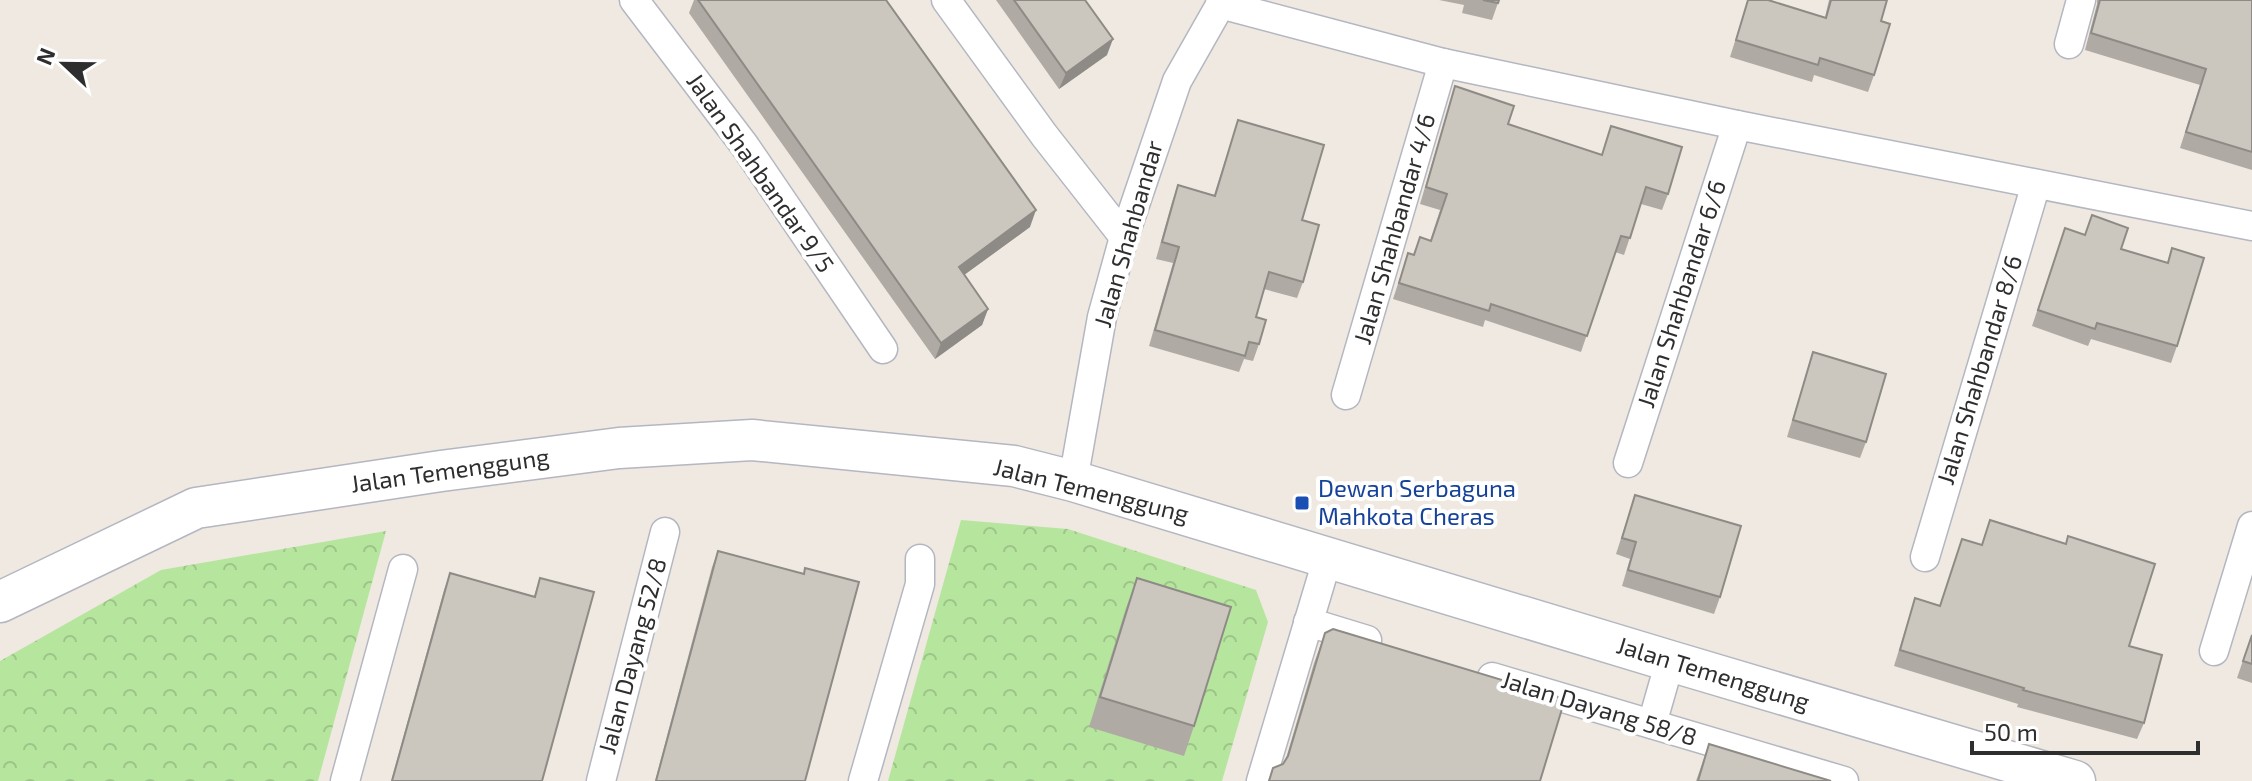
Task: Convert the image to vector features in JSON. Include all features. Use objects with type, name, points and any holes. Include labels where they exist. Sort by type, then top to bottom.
[{"type":"street","points":[[946,0],[1044,135],[1124,237]]},
{"type":"street","points":[[2069,44],[2081,0]]},
{"type":"street","points":[[1221,2],[1443,63],[1737,125],[2252,226]]},
{"type":"street","name":"Jalan Shahbandar","points":[[1073,481],[1102,317],[1124,237],[1177,81],[1221,2]]},
{"type":"street","name":"Jalan Shahbandar 9/5","points":[[646,4],[883,349]]},
{"type":"street","name":"Jalan Shahbandar 4/6","points":[[1346,395],[1443,63]]},
{"type":"street","name":"Jalan Shahbandar 6/6","points":[[1628,463],[1737,125]]},
{"type":"street","name":"Jalan Shahbandar 8/6","points":[[1925,557],[2036,184]]},
{"type":"street","name":"Jalan Temenggung","points":[[0,602],[196,508],[619,448],[752,440],[1014,466],[1073,481],[2075,781]]},
{"type":"street","points":[[2214,651],[2252,526]]},
{"type":"street","name":"Jalan Dayang 52/8","points":[[601,781],[665,532]]},
{"type":"street","points":[[1261,781],[1328,557]]},
{"type":"street","points":[[863,781],[920,584],[920,559]]},
{"type":"street","points":[[345,781],[403,569]]},
{"type":"street","points":[[1308,622],[1398,649]]},
{"type":"street","points":[[1652,724],[1670,661]]},
{"type":"street","name":"Jalan Dayang 58/8","points":[[1472,671],[1844,781]]},
{"type":"green space","points":[[961,520],[1068,529],[1256,590],[1268,622],[1222,781],[888,781]]},
{"type":"green space","points":[[386,531],[318,781],[0,781],[0,661],[161,570]]},
{"type":"building","points":[[698,0],[886,0],[1036,210],[959,267],[988,309],[941,343]]},
{"type":"building","points":[[1014,0],[1085,0],[1113,39],[1066,73]]},
{"type":"building","points":[[1748,0],[1768,0],[1826,18],[1831,0],[1887,0],[1881,21],[1890,24],[1874,75],[1820,58],[1818,65],[1736,40]]},
{"type":"building","points":[[2100,0],[2252,0],[2252,152],[2186,132],[2206,69],[2091,33]]},
{"type":"building","points":[[1455,86],[1514,106],[1508,124],[1602,155],[1611,126],[1682,147],[1668,194],[1646,187],[1630,238],[1621,236],[1587,336],[1491,304],[1489,311],[1399,283],[1408,253],[1414,255],[1420,237],[1431,241],[1447,194],[1426,187]]},
{"type":"building","points":[[1238,120],[1324,145],[1302,220],[1319,225],[1303,282],[1269,272],[1256,317],[1266,320],[1259,344],[1249,342],[1245,356],[1155,330],[1179,247],[1162,242],[1178,185],[1215,196]]},
{"type":"building","points":[[2092,215],[2128,228],[2121,249],[2168,263],[2172,248],[2204,258],[2177,346],[2097,323],[2095,329],[2038,310],[2065,228],[2085,235]]},
{"type":"building","points":[[1813,352],[1886,374],[1866,442],[1793,420]]},
{"type":"building","points":[[1635,495],[1741,526],[1720,597],[1628,570],[1636,542],[1622,538]]},
{"type":"building","points":[[1990,520],[2066,544],[2068,536],[2155,564],[2129,646],[2162,655],[2144,723],[2023,690],[1900,650],[1915,598],[1940,606],[1962,539],[1982,545]]},
{"type":"building","points":[[718,551],[804,574],[805,568],[859,582],[805,781],[656,781]]},
{"type":"building","points":[[450,573],[535,597],[540,578],[594,592],[542,781],[392,781]]},
{"type":"building","points":[[1137,578],[1231,607],[1194,726],[1100,697]]},
{"type":"building","points":[[1333,629],[1565,699],[1540,781],[1269,781],[1273,768],[1283,764],[1288,756],[1325,633]]},
{"type":"building","points":[[2252,635],[2252,664],[2243,661]]},
{"type":"building","points":[[1709,744],[1831,781],[1698,781]]},
{"type":"place","name":"Dewan Serbaguna Mahkota Cheras","points":[[1302,503]]}]
